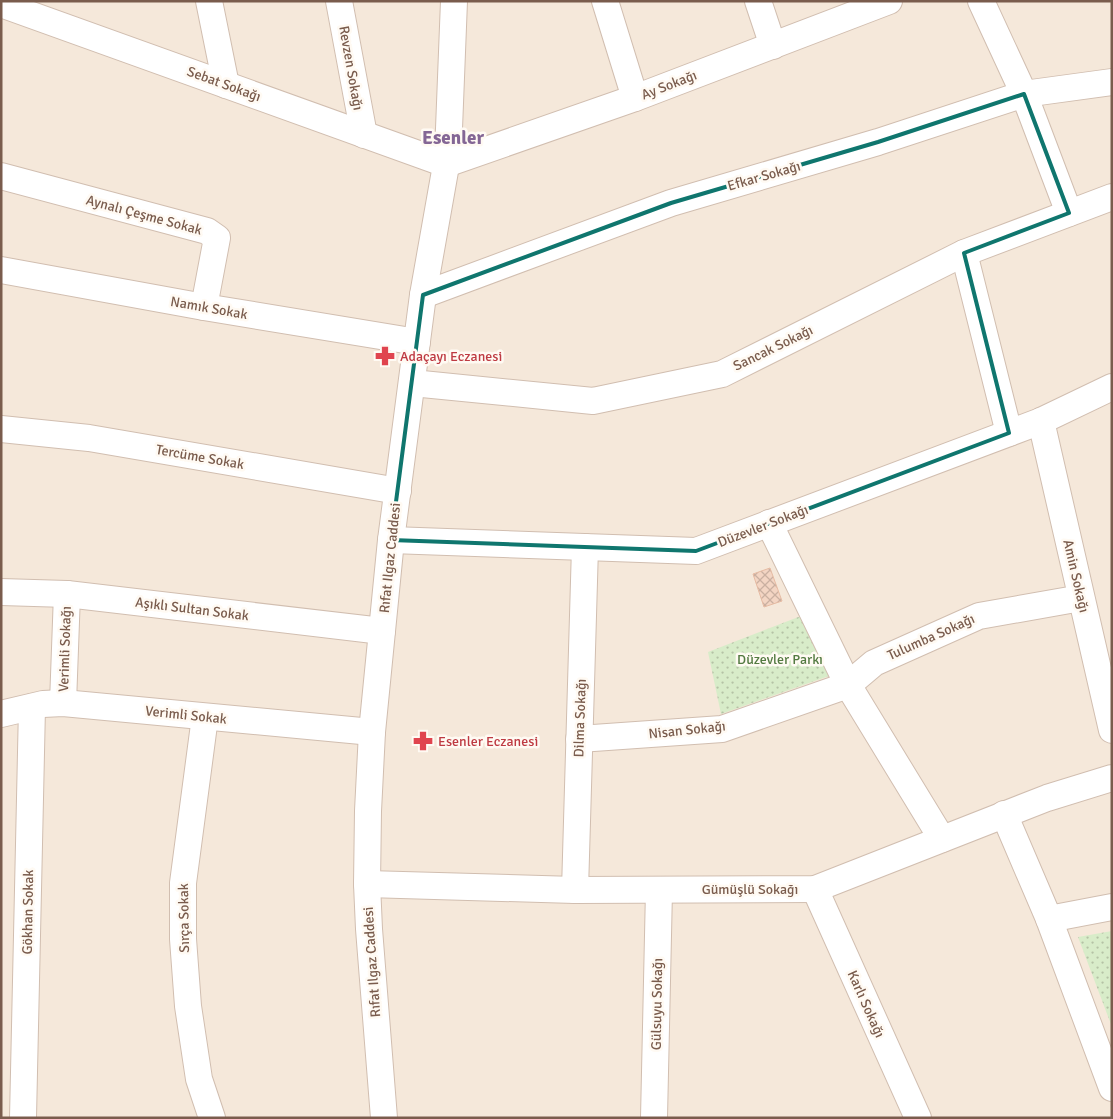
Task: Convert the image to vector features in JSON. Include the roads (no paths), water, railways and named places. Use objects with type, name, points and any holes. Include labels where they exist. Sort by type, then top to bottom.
[{"type":"street","points":[[209,1],[226,85]]},
{"type":"street","name":"Revzen Sokağı","points":[[339,1],[364,135]]},
{"type":"street","name":"Rıfat Ilgaz Caddesi","points":[[384,1118],[367,884],[372,732],[391,540],[423,295],[449,143],[454,1]]},
{"type":"street","points":[[605,1],[635,98]]},
{"type":"street","points":[[758,1],[772,46]]},
{"type":"street","name":"Ay Sokağı","points":[[446,164],[635,98],[889,1]]},
{"type":"street","points":[[981,1],[1024,94],[1069,213]]},
{"type":"street","name":"Sebat Sokağı","points":[[10,5],[446,164]]},
{"type":"street","name":"Efkar Sokağı","points":[[423,295],[671,203],[878,142],[1024,94],[1112,82]]},
{"type":"street","name":"Aynalı Çeşme Sokak","points":[[1,176],[207,232],[218,238],[204,307]]},
{"type":"street","name":"Sancak Sokağı","points":[[412,383],[593,401],[722,374],[964,253],[1112,197]]},
{"type":"street","points":[[964,253],[1009,433]]},
{"type":"street","name":"Namık Sokak","points":[[1,270],[204,307],[417,342]]},
{"type":"street","name":"Düzevler Sokağı","points":[[391,540],[696,550],[1041,422],[1112,387]]},
{"type":"street","name":"Amin Sokağı","points":[[1041,422],[1112,730]]},
{"type":"street","name":"Tercüme Sokak","points":[[1,429],[89,438],[398,491]]},
{"type":"street","points":[[769,523],[848,685],[942,839]]},
{"type":"street","name":"Dilma Sokağı","points":[[575,890],[585,547]]},
{"type":"street","name":"Aşıklı Sultan Sokak","points":[[1,592],[67,594],[382,631]]},
{"type":"street","name":"Verimli Sokağı","points":[[63,703],[67,594]]},
{"type":"street","name":"Tulumba Sokağı","points":[[848,685],[874,663],[979,616],[1081,598]]},
{"type":"street","name":"Nisan Sokağı","points":[[579,739],[722,729],[848,685]]},
{"type":"street","name":"Verimli Sokak","points":[[1,714],[63,703],[372,732]]},
{"type":"street","name":"Gökhan Sokak","points":[[23,1118],[32,707]]},
{"type":"street","name":"Sırça Sokak","points":[[205,717],[183,883],[183,939],[188,1006],[199,1079],[212,1118]]},
{"type":"street","name":"Gümüşlü Sokağı","points":[[367,884],[575,890],[815,889],[1004,814],[1047,798],[1112,778]]},
{"type":"street","points":[[1004,814],[1049,919],[1112,1088]]},
{"type":"street","name":"Karlı Sokağı","points":[[815,889],[918,1118]]},
{"type":"street","name":"Gülsuyu Sokağı","points":[[654,1118],[659,890]]},
{"type":"street","points":[[1049,919],[1112,907]]},
{"type":"place","name":"Adaçayı Eczanesi","points":[[385,356]]},
{"type":"place","name":"Esenler Eczanesi","points":[[423,741]]},
{"type":"district","name":"Esenler","points":[[453,138]]},
{"type":"park label","name":"Düzevler Parkı","points":[[780,659]]}]
